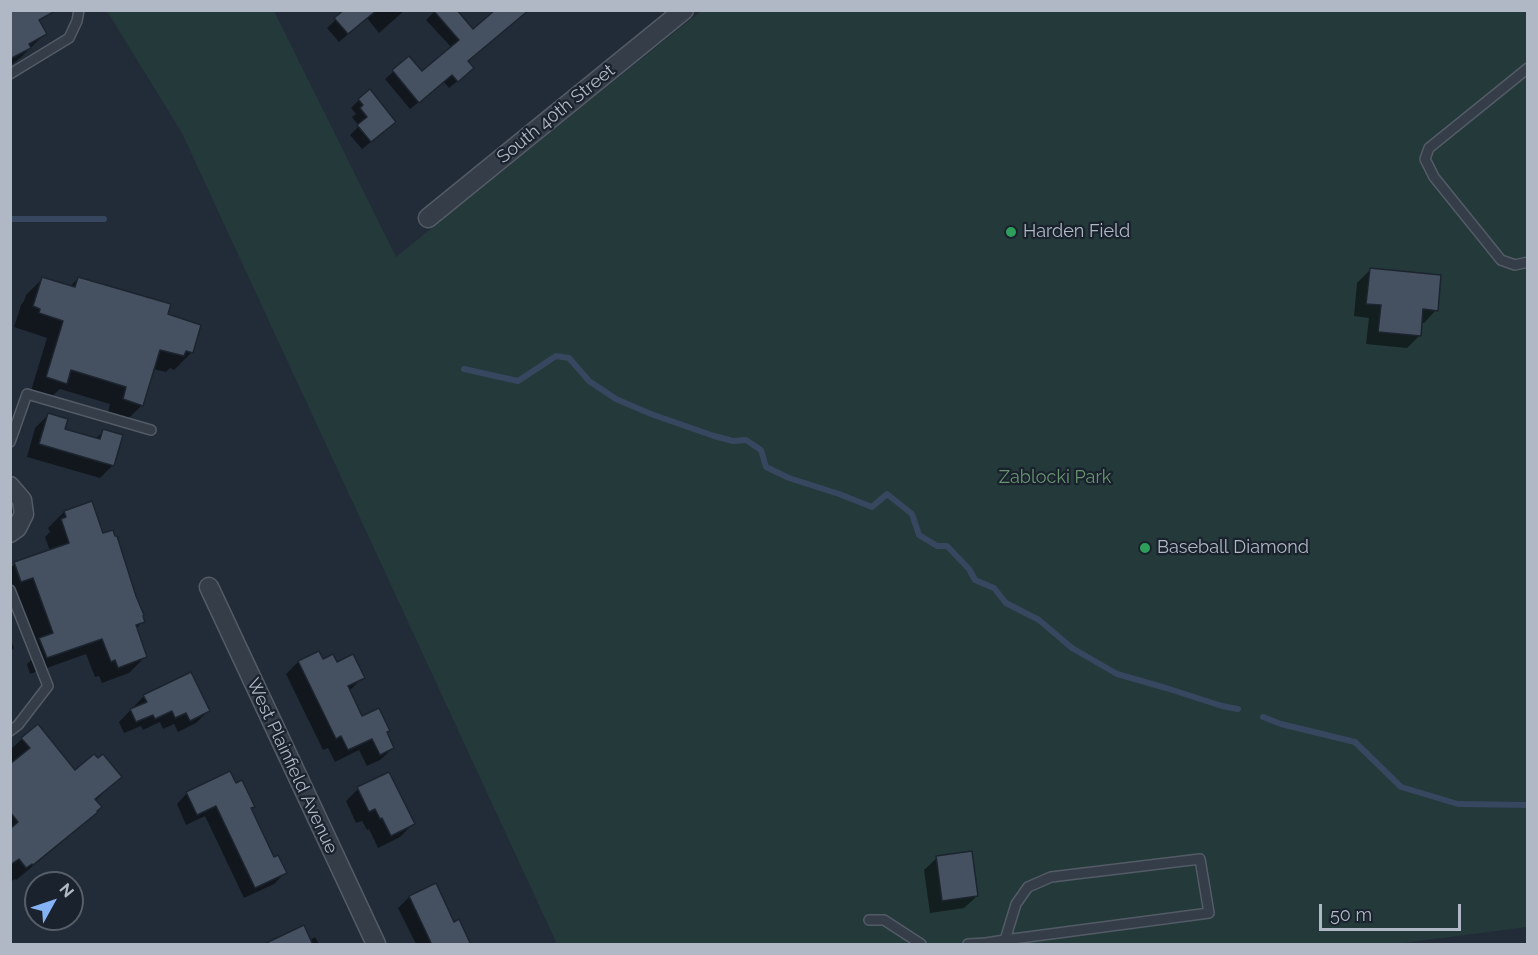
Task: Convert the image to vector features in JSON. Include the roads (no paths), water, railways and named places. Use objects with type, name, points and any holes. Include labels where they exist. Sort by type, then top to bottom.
[{"type":"street","name":"South 40th Street","points":[[428,218],[684,10]]},
{"type":"street","points":[[10,486],[22,500],[24,514],[17,528],[10,533]]},
{"type":"street","name":"West Plainfield Avenue","points":[[209,587],[376,945]]},
{"type":"lane","points":[[10,74],[69,39],[79,10]]},
{"type":"lane","points":[[1527,68],[1429,148],[1425,159],[1434,177],[1501,260],[1515,265],[1527,262]]},
{"type":"lane","points":[[10,442],[27,394],[151,430]]},
{"type":"lane","points":[[10,590],[48,686],[18,725],[10,731]]},
{"type":"lane","points":[[968,945],[1209,913],[1200,859],[1051,877],[1028,887],[1016,904],[1005,940]]},
{"type":"lane","points":[[869,920],[884,920],[921,945]]},
{"type":"waterway","points":[[10,219],[104,219]]},
{"type":"waterway","points":[[464,369],[518,381],[556,356],[569,358],[589,381],[616,399],[714,436],[733,441],[746,440],[761,450],[766,467],[789,478],[872,507],[887,494],[912,514],[919,535],[937,546],[947,546],[969,569],[975,580],[994,588],[1006,603],[1039,620],[1072,648],[1117,674],[1238,709]]},
{"type":"waterway","points":[[1263,717],[1281,724],[1355,742],[1401,787],[1458,804],[1528,805]]},
{"type":"place","name":"Harden Field","points":[[1011,232]]},
{"type":"place","name":"Baseball Diamond","points":[[1145,548]]},
{"type":"park label","name":"Zablocki Park","points":[[1055,478]]}]
